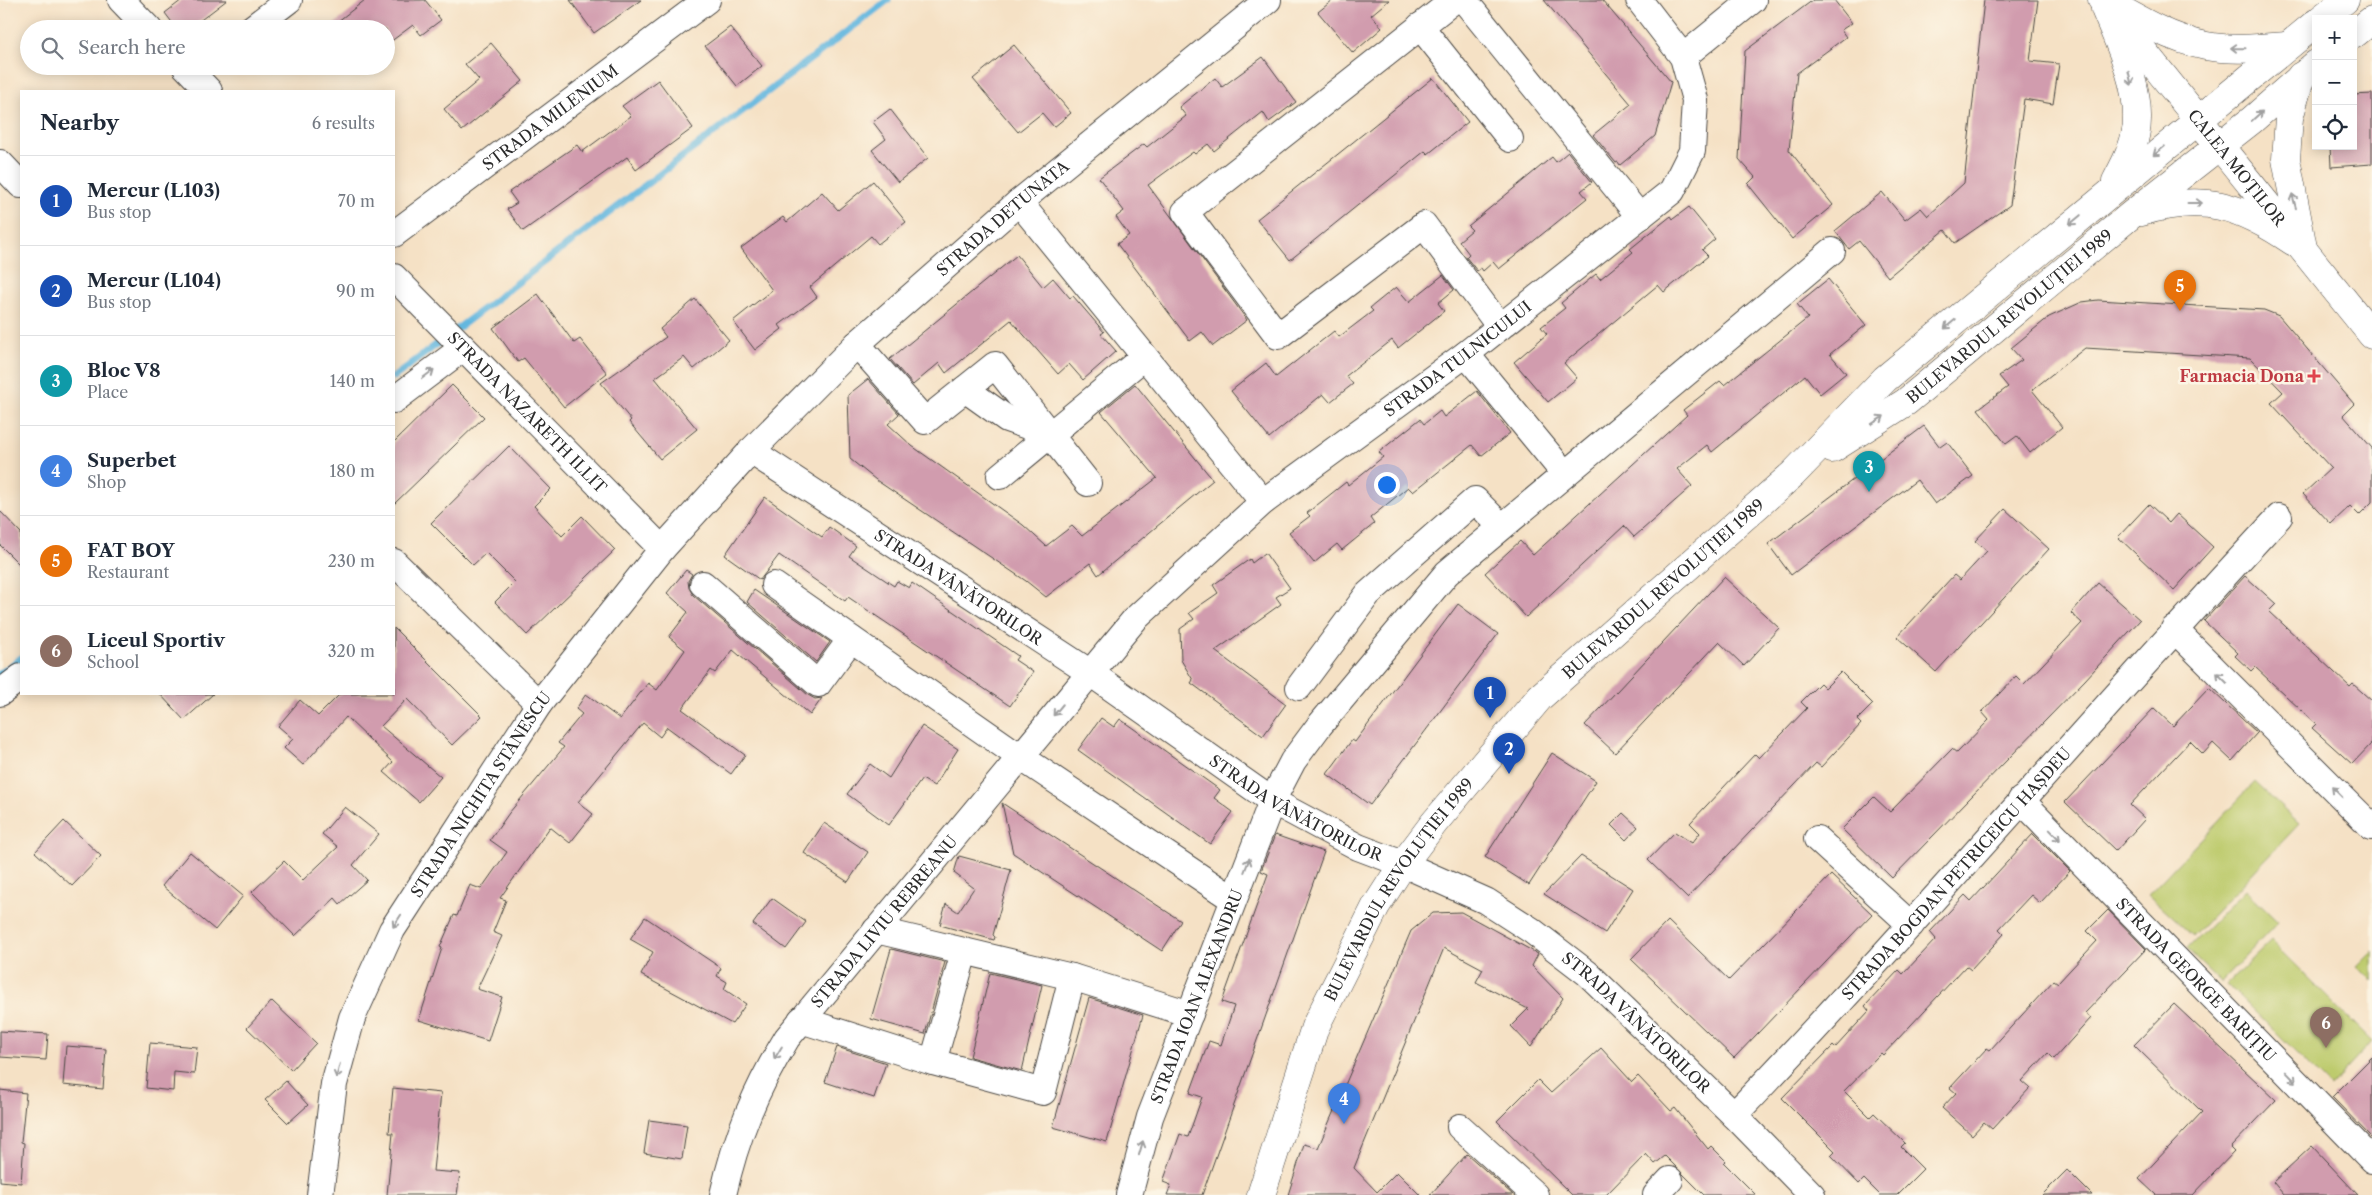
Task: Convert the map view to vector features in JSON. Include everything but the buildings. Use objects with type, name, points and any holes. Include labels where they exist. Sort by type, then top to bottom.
[{"type":"main road","points":[[2102,0],[2157,30],[2208,46],[2242,48],[2287,46]]},
{"type":"main road","points":[[2102,0],[2129,72],[2137,120],[2131,152],[2112,189]]},
{"type":"main road","name":"CALEA MOȚILOR","points":[[2102,0],[2372,335]]},
{"type":"main road","points":[[2326,15],[2345,0]]},
{"type":"main road","points":[[2357,32],[2372,20]]},
{"type":"main road","name":"BULEVARDUL REVOLUȚIEI 1989","points":[[1261,1195],[1315,1027],[1376,906],[1403,864],[1540,697],[1793,474],[1885,379],[2112,189],[2312,26]]},
{"type":"main road","points":[[2303,248],[2286,159],[2289,118],[2308,69]]},
{"type":"main road","name":"BULEVARDUL REVOLUȚIEI 1989","points":[[1793,474],[1906,402],[2131,215],[2194,168],[2252,120],[2308,69]]},
{"type":"main road","points":[[2131,215],[2180,203],[2204,203],[2227,206],[2269,225],[2303,248]]},
{"type":"street","points":[[122,0],[141,20]]},
{"type":"street","points":[[263,20],[289,0]]},
{"type":"street","name":"STRADA MILENIUM","points":[[395,233],[707,0]]},
{"type":"street","name":"STRADA DETUNATA","points":[[752,451],[857,344],[1019,202],[1268,0]]},
{"type":"street","points":[[1454,0],[1184,212],[1278,336],[1424,225],[1500,327]]},
{"type":"street","points":[[1464,0],[1640,216]]},
{"type":"street","name":"STRADA TULNICULUI","points":[[1089,672],[1135,619],[1263,502],[1466,354],[1672,191],[1692,151],[1695,100],[1683,57],[1639,0]]},
{"type":"street","points":[[1683,57],[1753,0]]},
{"type":"street","points":[[1420,26],[1510,139]]},
{"type":"street","points":[[0,163],[20,184]]},
{"type":"street","points":[[1019,202],[1263,502]]},
{"type":"street","name":"STRADA IOAN ALEXANDRU","points":[[1129,1195],[1150,1117],[1272,801],[1293,760],[1447,572],[1832,251]]},
{"type":"street","name":"STRADA NAZARETH ILLIT","points":[[395,277],[662,549]]},
{"type":"street","points":[[857,344],[925,421],[995,365],[1088,483]]},
{"type":"street","points":[[395,399],[463,348]]},
{"type":"street","points":[[1466,354],[1564,473]]},
{"type":"street","points":[[1000,476],[1144,357]]},
{"type":"street","points":[[965,389],[1007,419],[1050,434]]},
{"type":"street","name":"STRADA NICHITA STĂNESCU","points":[[320,1195],[334,1084],[352,1018],[392,930],[539,704],[662,549],[752,451]]},
{"type":"street","name":"STRADA VÂNĂTORILOR","points":[[752,451],[1089,672],[1272,801],[1336,836],[1486,901],[1538,935],[1587,973],[1812,1195]]},
{"type":"street","points":[[1299,687],[1368,594],[1475,500],[1502,526]]},
{"type":"street","name":"STRADA BOGDAN PETRICEICU HAȘDEU","points":[[1734,1116],[1911,925],[2174,629],[2279,517]]},
{"type":"street","points":[[395,563],[539,704]]},
{"type":"street","points":[[703,584],[818,684],[852,639]]},
{"type":"street","points":[[774,585],[1020,756],[1234,900]]},
{"type":"street","points":[[2174,629],[2372,827]]},
{"type":"street","name":"STRADA LIVIU REBREANU","points":[[723,1195],[743,1124],[762,1079],[787,1038],[1089,672]]},
{"type":"street","points":[[0,693],[20,678]]},
{"type":"street","name":"STRADA GEORGE BARIȚIU","points":[[2021,800],[2372,1160]]},
{"type":"street","points":[[1817,839],[1911,925]]},
{"type":"street","points":[[876,930],[1072,977],[1190,1014]]},
{"type":"street","points":[[933,1062],[964,952]]},
{"type":"street","points":[[801,1020],[933,1062],[1043,1092],[1072,977]]},
{"type":"street","points":[[1460,1127],[1535,1195]]},
{"type":"green space","points":[[2255,782],[2299,824],[2193,936],[2148,895]]},
{"type":"green space","points":[[2245,890],[2278,922],[2221,982],[2187,949]]},
{"type":"green space","points":[[2271,941],[2372,1042],[2330,1087],[2227,984]]},
{"type":"green space","points":[[2372,951],[2372,981],[2357,966]]},
{"type":"waterway","points":[[395,376],[888,0]]},
{"type":"waterway","points":[[0,674],[20,659]]},
{"type":"place","name":"FAT BOY","points":[[2180,311]]},
{"type":"place","name":"Farmacia Dona","points":[[2314,376]]},
{"type":"place","name":"Bloc V8","points":[[1869,492]]},
{"type":"place","name":"Mercur (L103)","points":[[1490,718]]},
{"type":"place","name":"Mercur (L104)","points":[[1509,774]]},
{"type":"place","name":"Liceul Sportiv","points":[[2326,1048]]},
{"type":"place","name":"Superbet","points":[[1344,1124]]}]
